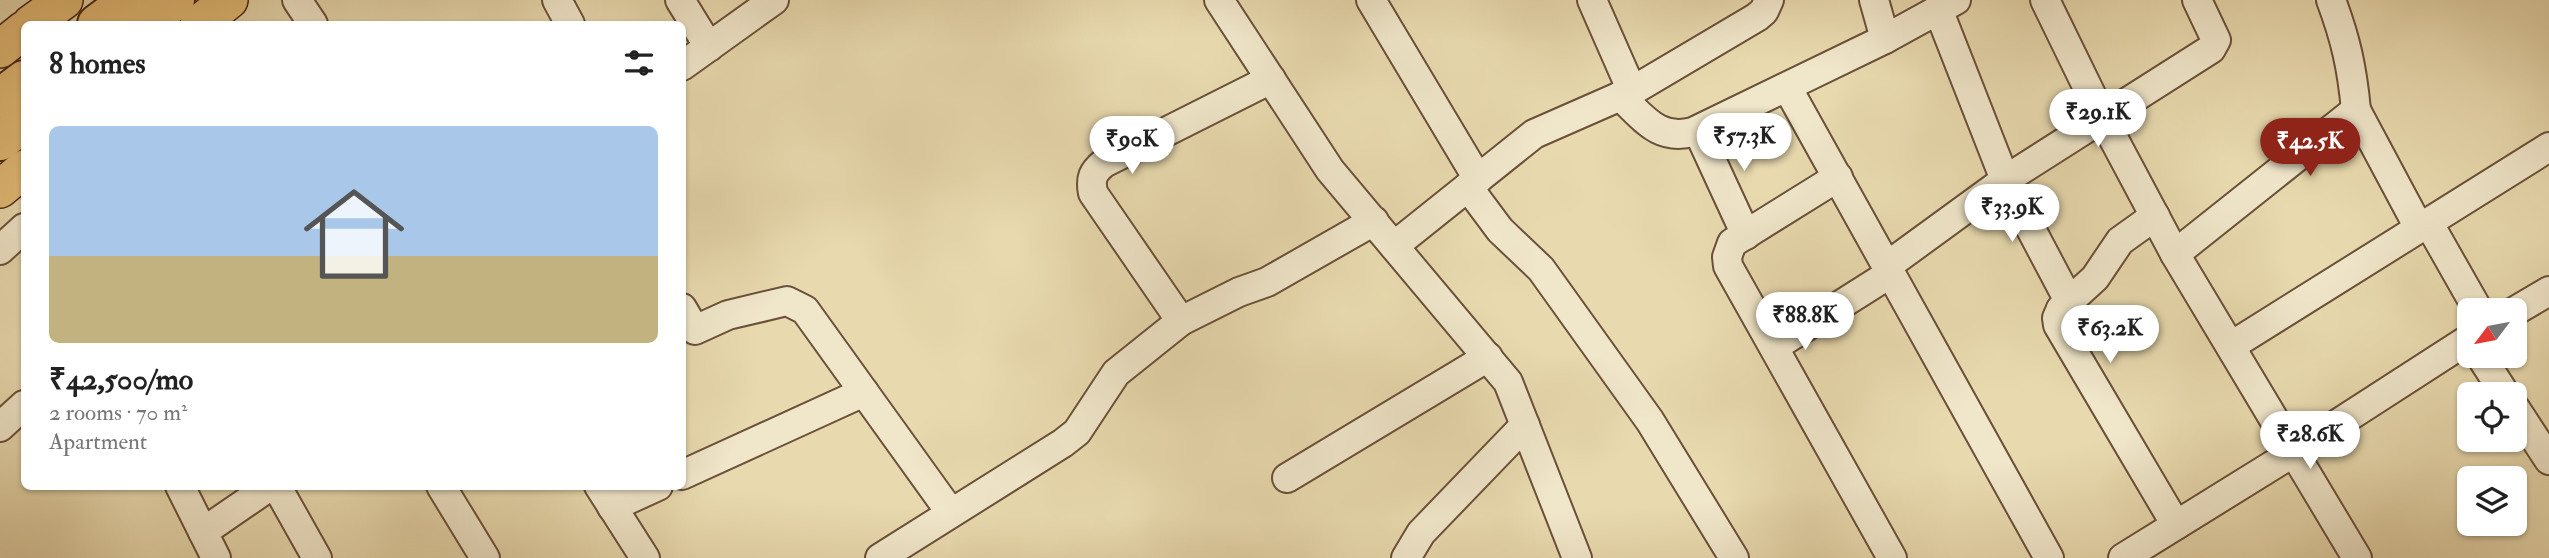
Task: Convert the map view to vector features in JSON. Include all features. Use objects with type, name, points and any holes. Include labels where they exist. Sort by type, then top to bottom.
[{"type":"highway","points":[[101,21],[129,0]]},
{"type":"highway","points":[[150,21],[175,0]]},
{"type":"highway","points":[[0,98],[21,82]]},
{"type":"highway","points":[[0,141],[21,124]]},
{"type":"main road","points":[[203,21],[229,0]]},
{"type":"main road","points":[[36,21],[61,1]]},
{"type":"main road","points":[[0,48],[21,32]]},
{"type":"street","points":[[297,0],[311,21]]},
{"type":"street","points":[[557,0],[568,21]]},
{"type":"street","points":[[680,0],[709,47]]},
{"type":"street","points":[[686,63],[774,0]]},
{"type":"street","points":[[1219,0],[1330,170],[1508,382],[1577,558]]},
{"type":"street","points":[[1371,0],[1500,230],[1541,268],[1650,421],[1734,558]]},
{"type":"street","points":[[1592,0],[1626,94],[1659,131],[1681,135],[1699,131],[1885,39],[1947,5],[2005,180],[2069,301],[2061,309],[2057,318],[2058,325],[2176,525]]},
{"type":"street","points":[[1394,246],[1534,135],[1626,94],[1756,18],[1769,0]]},
{"type":"street","points":[[1874,0],[1885,39]]},
{"type":"street","points":[[2045,0],[2102,117],[2175,254],[2357,558]]},
{"type":"street","points":[[1774,347],[1889,269],[2005,180],[2215,46],[2216,40],[2197,0]]},
{"type":"street","points":[[2331,0],[2346,39],[2356,110],[2423,225],[2470,298]]},
{"type":"street","points":[[1181,321],[1093,192],[1090,181],[1094,171],[1104,163],[1271,79]]},
{"type":"street","points":[[1787,87],[2049,558]]},
{"type":"street","points":[[2175,254],[2356,110]]},
{"type":"street","points":[[1699,131],[1746,235]]},
{"type":"street","points":[[2231,346],[2549,147]]},
{"type":"street","points":[[1838,177],[1732,243],[1728,265],[1892,558]]},
{"type":"street","points":[[2061,309],[2095,278],[2120,241],[2155,216]]},
{"type":"street","points":[[880,558],[1077,432],[1116,373],[1181,321],[1239,292],[1267,282],[1374,221]]},
{"type":"street","points":[[0,250],[21,231]]},
{"type":"street","points":[[2527,305],[2549,291]]},
{"type":"street","points":[[686,315],[695,330],[729,315],[787,302],[805,310],[951,513]]},
{"type":"street","points":[[2123,558],[2457,347]]},
{"type":"street","points":[[1287,478],[1488,357]]},
{"type":"street","points":[[686,473],[864,392]]},
{"type":"street","points":[[0,427],[21,408]]},
{"type":"street","points":[[1406,558],[1420,533],[1525,425]]},
{"type":"street","points":[[2527,426],[2548,457]]},
{"type":"street","points":[[182,490],[216,558]]},
{"type":"street","points":[[203,532],[264,490]]},
{"type":"street","points":[[280,490],[317,558]]},
{"type":"street","points":[[443,490],[485,558]]},
{"type":"street","points":[[639,490],[605,497],[645,558]]}]
